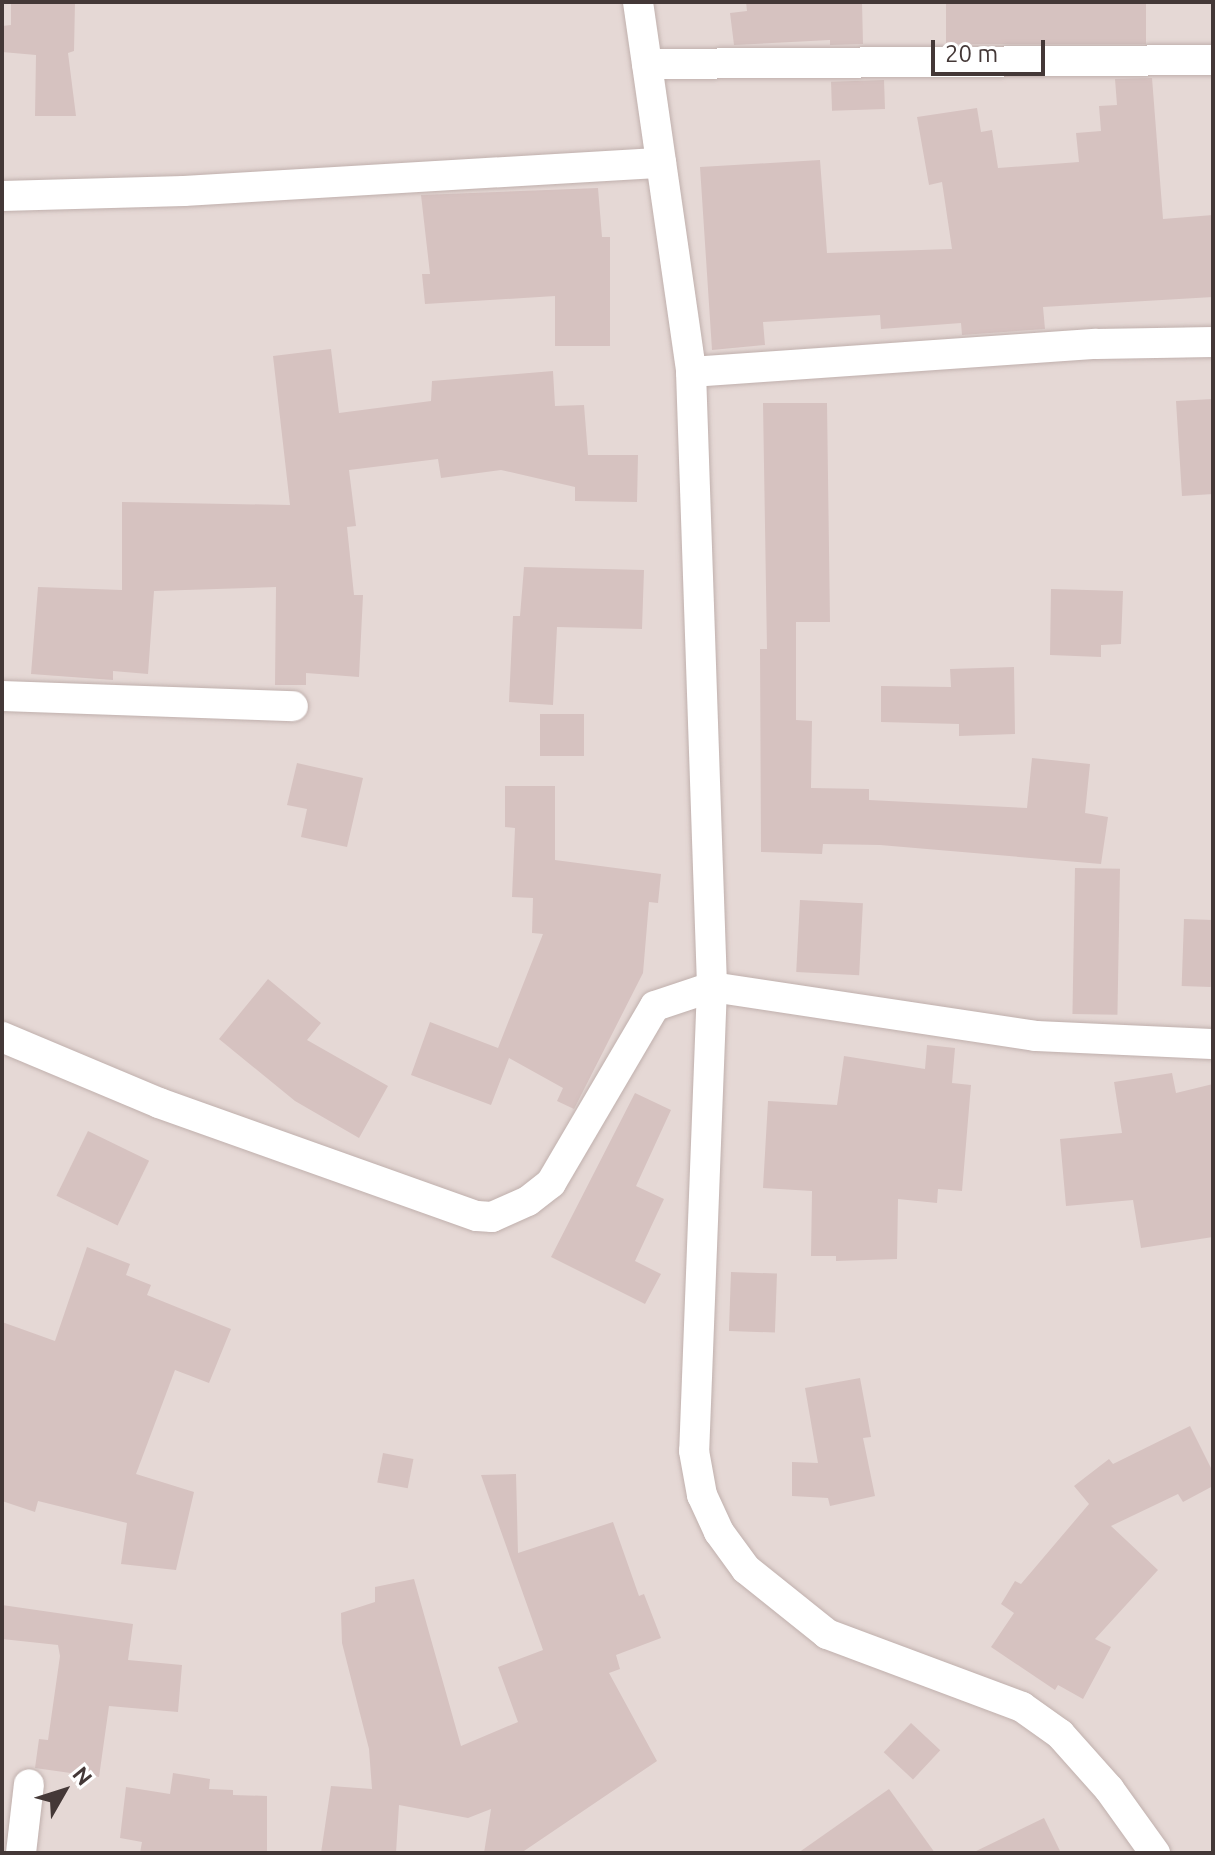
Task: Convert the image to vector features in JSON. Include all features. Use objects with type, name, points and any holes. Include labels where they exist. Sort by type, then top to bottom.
[{"type":"street","points":[[638,2],[691,372],[712,987],[694,1451],[702,1495],[719,1532],[746,1569],[827,1634],[1022,1707],[1060,1734],[1109,1789],[1155,1853]]},
{"type":"street","points":[[647,64],[1213,60]]},
{"type":"street","points":[[2,196],[184,191],[661,163]]},
{"type":"street","points":[[691,372],[1096,344],[1213,342]]},
{"type":"street","points":[[2,696],[293,706]]},
{"type":"street","points":[[2,1037],[159,1103],[477,1216],[492,1217],[528,1201],[551,1183],[655,1006],[712,987],[1035,1036],[1213,1044]]},
{"type":"street","points":[[21,1853],[29,1784]]},
{"type":"shaded area","points":[[2,2],[1213,2],[1213,1853],[2,1853]]},
{"type":"building","points":[[11,2],[75,2],[74,51],[68,53],[76,116],[35,116],[36,55],[2,52],[2,26],[11,25]]},
{"type":"building","points":[[746,2],[862,2],[863,44],[830,45],[830,40],[734,45],[730,13],[747,11]]},
{"type":"building","points":[[946,2],[1146,2],[1146,44],[946,44]]},
{"type":"building","points":[[1152,78],[1163,219],[1213,215],[1213,297],[1043,307],[1045,329],[962,335],[961,323],[881,329],[880,315],[763,322],[765,345],[712,350],[700,167],[820,160],[827,253],[952,249],[942,182],[929,185],[917,117],[977,108],[981,132],[992,130],[998,168],[1079,162],[1076,133],[1101,131],[1099,106],[1117,105],[1115,79]]},
{"type":"building","points":[[884,80],[885,109],[832,111],[831,82]]},
{"type":"building","points":[[598,188],[602,237],[610,237],[610,346],[555,346],[555,296],[425,304],[422,274],[430,274],[421,195]]},
{"type":"building","points":[[331,349],[339,413],[431,401],[432,381],[553,371],[555,406],[584,405],[588,455],[638,455],[637,502],[575,501],[575,487],[501,470],[441,478],[438,459],[349,470],[356,526],[347,527],[354,595],[363,595],[359,677],[306,673],[306,685],[275,685],[276,587],[154,591],[148,674],[113,671],[113,680],[31,674],[38,587],[122,590],[122,502],[290,505],[273,356]]},
{"type":"building","points":[[1213,399],[1213,494],[1182,496],[1176,401]]},
{"type":"building","points":[[763,403],[827,403],[830,622],[796,622],[796,720],[812,721],[811,788],[869,789],[869,800],[1027,808],[1032,758],[1090,764],[1085,813],[1108,817],[1101,864],[880,845],[823,844],[822,854],[761,852],[760,649],[767,649]]},
{"type":"building","points":[[524,567],[644,570],[642,629],[557,627],[553,705],[509,702],[513,616],[520,616]]},
{"type":"building","points":[[1051,589],[1123,591],[1121,644],[1101,645],[1101,657],[1050,655]]},
{"type":"building","points":[[1014,667],[1015,734],[959,736],[959,724],[881,722],[881,686],[951,687],[950,669]]},
{"type":"building","points":[[540,714],[584,714],[584,756],[540,756]]},
{"type":"building","points":[[297,763],[363,778],[347,847],[301,837],[307,809],[287,805]]},
{"type":"building","points":[[505,786],[555,786],[555,860],[661,874],[658,903],[649,902],[643,973],[574,1109],[557,1101],[563,1088],[509,1058],[491,1105],[411,1075],[430,1022],[498,1048],[543,934],[532,933],[533,898],[512,897],[515,828],[505,827]]},
{"type":"building","points":[[1075,868],[1120,869],[1117,1015],[1072,1014]]},
{"type":"building","points":[[800,900],[863,903],[859,975],[796,972]]},
{"type":"building","points":[[1184,919],[1213,920],[1211,987],[1182,986]]},
{"type":"building","points":[[268,979],[321,1023],[307,1040],[388,1086],[359,1138],[295,1101],[219,1039]]},
{"type":"building","points":[[927,1045],[955,1048],[952,1083],[971,1085],[962,1191],[938,1189],[937,1203],[898,1199],[897,1259],[836,1261],[836,1256],[811,1256],[812,1191],[763,1188],[768,1101],[837,1105],[844,1056],[925,1069]]},
{"type":"building","points":[[1172,1073],[1176,1093],[1213,1084],[1213,1237],[1141,1248],[1133,1200],[1066,1206],[1060,1139],[1122,1133],[1114,1082]]},
{"type":"building","points":[[635,1093],[671,1110],[636,1186],[664,1199],[635,1261],[661,1274],[645,1304],[551,1257]]},
{"type":"building","points":[[88,1131],[149,1161],[118,1226],[56,1196]]},
{"type":"building","points":[[87,1247],[130,1264],[126,1275],[151,1285],[147,1295],[231,1329],[209,1383],[175,1370],[136,1474],[194,1492],[176,1570],[121,1564],[127,1523],[38,1501],[35,1512],[2,1501],[2,1322],[55,1341]]},
{"type":"building","points":[[731,1272],[777,1274],[775,1333],[729,1331]]},
{"type":"building","points":[[860,1378],[871,1437],[863,1438],[875,1496],[830,1506],[828,1498],[792,1496],[792,1462],[818,1463],[805,1388]]},
{"type":"building","points":[[1190,1426],[1213,1472],[1213,1486],[1183,1502],[1178,1494],[1111,1526],[1158,1570],[1095,1639],[1111,1647],[1083,1699],[1058,1685],[1055,1690],[991,1647],[1014,1613],[1001,1604],[1015,1581],[1021,1584],[1089,1504],[1074,1486],[1109,1459],[1113,1464]]},
{"type":"building","points":[[383,1453],[413,1459],[408,1488],[377,1482]]},
{"type":"building","points":[[516,1474],[518,1553],[613,1522],[639,1596],[644,1594],[661,1638],[616,1655],[620,1669],[609,1673],[657,1761],[521,1853],[484,1853],[491,1809],[468,1818],[399,1805],[396,1853],[321,1853],[331,1786],[372,1789],[369,1749],[342,1643],[341,1613],[375,1602],[375,1587],[414,1579],[461,1746],[518,1722],[498,1667],[543,1650],[481,1475]]},
{"type":"building","points":[[2,1605],[133,1624],[128,1660],[182,1665],[178,1712],[109,1706],[99,1777],[35,1768],[39,1739],[48,1740],[60,1656],[58,1645],[2,1639]]},
{"type":"building","points":[[911,1723],[940,1750],[913,1780],[884,1752]]},
{"type":"building","points":[[173,1773],[210,1779],[209,1789],[233,1790],[233,1795],[267,1796],[267,1851],[140,1853],[142,1842],[120,1838],[126,1787],[170,1794]]},
{"type":"building","points":[[889,1789],[935,1853],[798,1853]]},
{"type":"building","points":[[1044,1818],[1061,1853],[972,1853]]}]
